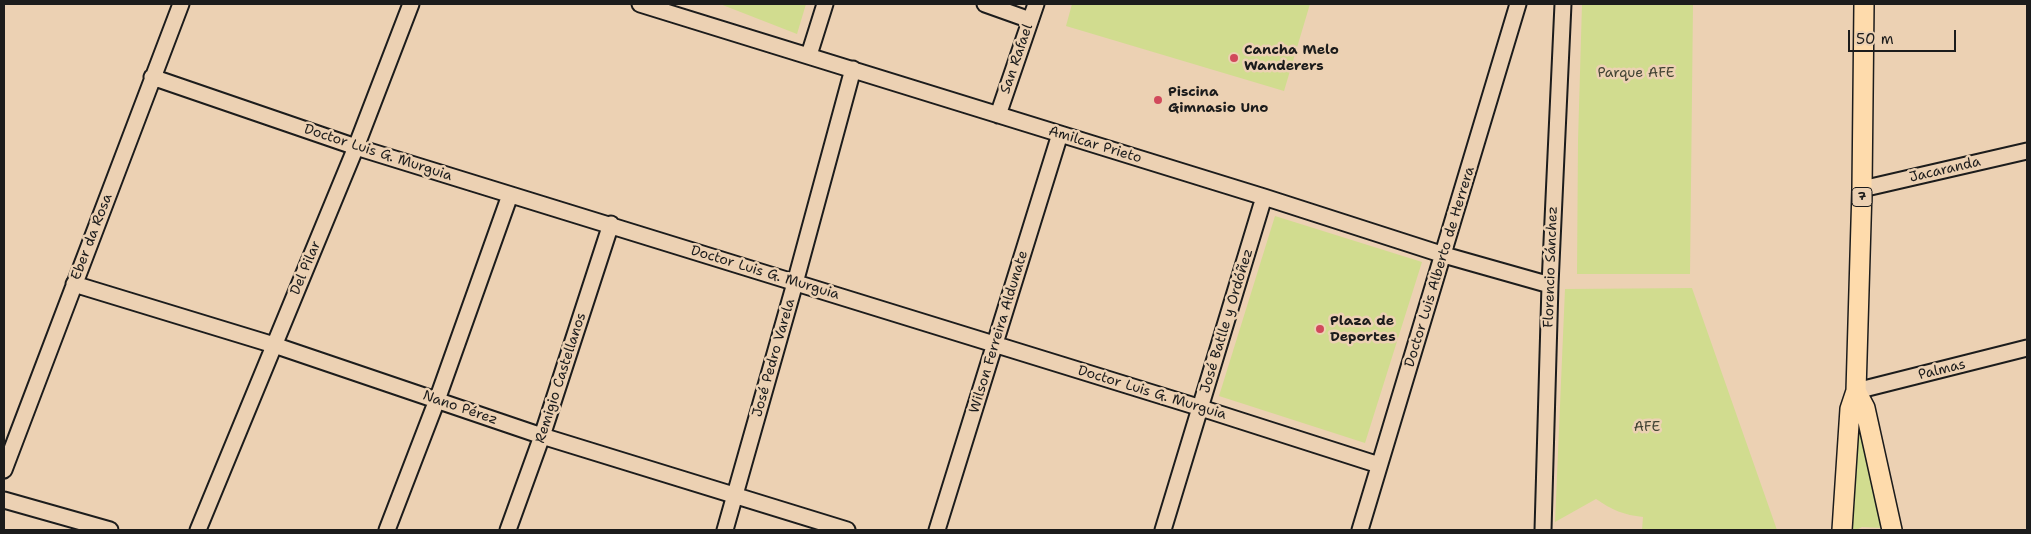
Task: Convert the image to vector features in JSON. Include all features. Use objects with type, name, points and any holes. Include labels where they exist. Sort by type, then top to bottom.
[{"type":"main road","name":"7","points":[[1842,530],[1850,409],[1856,391],[1862,189],[1864,4]]},
{"type":"main road","name":"7","points":[[1856,391],[1864,408],[1892,530]]},
{"type":"street","name":"Eber da Rosa","points":[[4,470],[181,4]]},
{"type":"street","name":"Del Pilar","points":[[198,530],[356,147],[411,4]]},
{"type":"street","name":"Amilcar Prieto","points":[[640,4],[1264,197],[1444,255],[1550,285]]},
{"type":"street","points":[[809,55],[825,4]]},
{"type":"street","points":[[985,4],[1030,20]]},
{"type":"street","name":"San Rafael","points":[[998,115],[1036,4]]},
{"type":"street","name":"Doctor Luis Alberto de Herrera","points":[[1360,530],[1518,4]]},
{"type":"street","name":"Florencio Sánchez","points":[[1543,530],[1550,285],[1563,4]]},
{"type":"street","name":"José Pedro Varela","points":[[725,530],[796,283],[853,69]]},
{"type":"street","name":"Doctor Luis G. Murguia","points":[[152,77],[356,147],[611,224],[1379,465]]},
{"type":"street","name":"Wilson Ferreira Aldunate","points":[[937,530],[1060,134]]},
{"type":"street","name":"Jacaranda","points":[[1862,189],[2027,151]]},
{"type":"street","points":[[387,530],[437,400],[510,195]]},
{"type":"street","name":"José Batlle y Ordóñez","points":[[1163,530],[1264,197]]},
{"type":"street","name":"Remigio Castellanos","points":[[508,530],[542,436],[611,224]]},
{"type":"street","name":"Nano Pérez","points":[[74,284],[274,345],[542,436],[846,530]]},
{"type":"street","name":"Palmas","points":[[1856,391],[2027,348]]},
{"type":"street","points":[[4,500],[110,530]]},
{"type":"green space","points":[[720,4],[806,4],[797,34]]},
{"type":"green space","name":"Cancha Melo Wanderers","points":[[1072,4],[1310,4],[1284,91],[1066,26]]},
{"type":"green space","name":"Parque AFE","points":[[1582,4],[1693,4],[1690,274],[1577,274]]},
{"type":"green space","name":"Plaza de Deportes","points":[[1275,216],[1422,262],[1365,443],[1219,396]]},
{"type":"green space","name":"AFE","points":[[1692,288],[1777,530],[1642,530],[1643,517],[1618,511],[1596,499],[1555,522],[1565,289]]},
{"type":"green space","points":[[1858,411],[1881,528],[1862,527],[1850,530]]},
{"type":"place","name":"Cancha Melo Wanderers","points":[[1234,58]]},
{"type":"place","name":"Piscina Gimnasio Uno","points":[[1158,100]]},
{"type":"place","name":"Plaza de Deportes","points":[[1320,329]]}]
